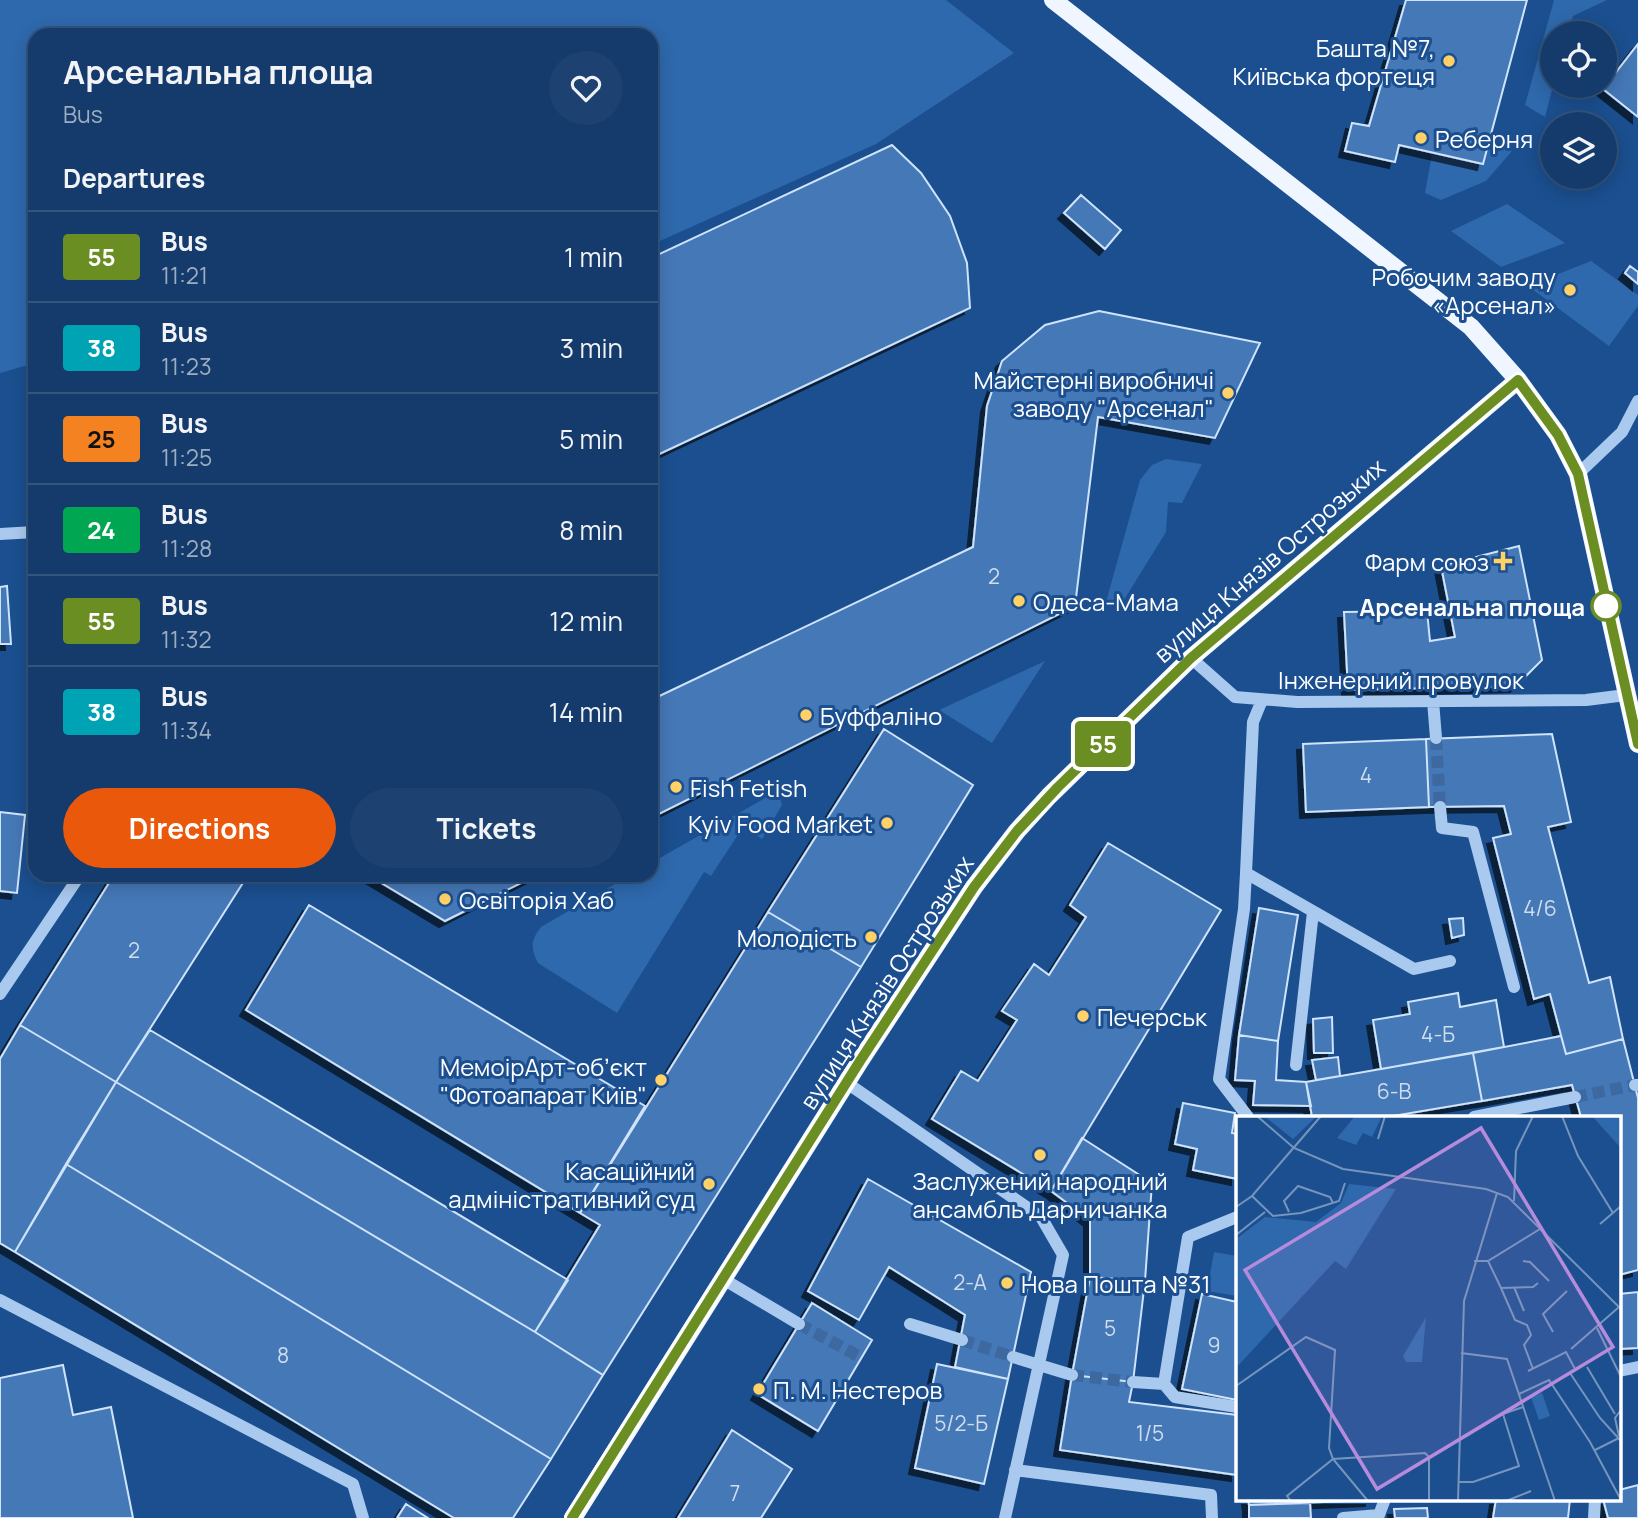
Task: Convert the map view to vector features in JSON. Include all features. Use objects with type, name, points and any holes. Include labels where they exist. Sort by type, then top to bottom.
[{"type":"main road","points":[[1053,0],[1442,303],[1471,327],[1518,380],[1558,435],[1578,474],[1638,744]]},
{"type":"main road","name":"вулиця Князів Острозьких","points":[[572,1518],[847,1083],[974,887],[1017,831],[1058,787],[1191,658],[1518,380]]},
{"type":"street","points":[[1578,474],[1622,432],[1638,401]]},
{"type":"street","points":[[0,534],[28,532]]},
{"type":"street","name":"Інженерний провулок","points":[[1191,658],[1235,696],[1262,700],[1586,700],[1626,695]]},
{"type":"street","points":[[1247,1116],[1219,1079],[1244,909],[1254,722],[1262,700]]},
{"type":"street","points":[[1433,701],[1436,738]]},
{"type":"street","points":[[1440,807],[1442,828],[1473,832],[1514,987]]},
{"type":"street","points":[[1246,873],[1414,969],[1450,961]]},
{"type":"street","points":[[0,994],[75,882]]},
{"type":"street","points":[[1296,1065],[1313,912]]},
{"type":"street","points":[[847,1083],[1041,1217],[1063,1255],[1005,1518]]},
{"type":"street","points":[[1484,1116],[1534,1111],[1575,1097]]},
{"type":"street","points":[[1164,1384],[1188,1237],[1236,1217]]},
{"type":"street","points":[[723,1279],[799,1324]]},
{"type":"street","points":[[0,1300],[353,1484],[363,1518]]},
{"type":"street","points":[[909,1324],[962,1340]]},
{"type":"street","points":[[1013,1357],[1073,1375]]},
{"type":"street","points":[[1620,1371],[1638,1367]]},
{"type":"street","points":[[1133,1382],[1164,1384],[1175,1397],[1236,1407]]},
{"type":"street","points":[[1015,1470],[1211,1495],[1212,1518]]},
{"type":"street","points":[[1343,1518],[1379,1515],[1384,1500]]},
{"type":"street","points":[[1594,1518],[1595,1500]]},
{"type":"shaded area","points":[[0,0],[946,0],[1014,53],[876,144],[658,242],[658,28],[28,28],[28,365],[0,373]]},
{"type":"shaded area","points":[[1554,0],[1607,0],[1573,16],[1572,21],[1548,21]]},
{"type":"shaded area","points":[[1540,51],[1540,98],[1550,98],[1546,112],[1540,114],[1525,105]]},
{"type":"shaded area","points":[[1489,141],[1512,151],[1486,181],[1441,200],[1425,193],[1432,154],[1483,163]]},
{"type":"shaded area","points":[[1507,204],[1565,243],[1501,267],[1451,231]]},
{"type":"shaded area","points":[[1591,261],[1638,295],[1638,306],[1609,346],[1528,286]]},
{"type":"shaded area","points":[[1166,459],[1202,464],[1182,503],[1168,502],[1166,532],[1119,608],[1106,602],[1140,480],[1152,465]]},
{"type":"shaded area","points":[[1045,661],[992,743],[939,710]]},
{"type":"shaded area","points":[[774,793],[779,795],[782,805],[762,839],[743,827],[711,876],[704,872],[617,1013],[538,963],[533,944],[535,936],[541,927],[618,882],[658,882],[658,859]]},
{"type":"shaded area","points":[[1214,1252],[1236,1256],[1236,1296],[1207,1291]]},
{"type":"building","name":"Башта №7, Київська фортеця","points":[[1406,0],[1527,0],[1483,164],[1399,145],[1395,162],[1345,151],[1352,123],[1369,126]]},
{"type":"building","points":[[1638,44],[1638,117],[1614,98],[1617,98],[1617,71]]},
{"type":"building","points":[[892,145],[921,173],[950,216],[967,263],[970,308],[658,455],[658,255]]},
{"type":"building","points":[[1081,195],[1121,230],[1105,249],[1064,213]]},
{"type":"building","points":[[1630,266],[1638,272],[1638,284],[1625,273]]},
{"type":"building","points":[[1099,311],[1260,343],[1215,438],[1098,417],[1075,606],[658,814],[658,697],[973,547],[987,406],[1002,361],[1045,325]]},
{"type":"building","points":[[1519,546],[1542,660],[1516,686],[1348,690],[1344,612],[1427,611],[1430,641],[1455,637],[1441,566]]},
{"type":"building","points":[[7,586],[11,644],[0,644],[0,587]]},
{"type":"building","name":"Kyiv Food Market","points":[[884,729],[973,785],[861,967],[768,912]]},
{"type":"building","points":[[1552,734],[1571,822],[1548,827],[1589,983],[1610,977],[1623,1039],[1566,1054],[1550,994],[1534,999],[1493,838],[1511,834],[1504,806],[1429,807],[1426,739]]},
{"type":"building","points":[[1426,739],[1429,807],[1306,812],[1303,744]]},
{"type":"building","points":[[0,812],[25,815],[17,893],[0,891]]},
{"type":"building","name":"Печерськ","points":[[1108,843],[1221,910],[1051,1191],[932,1119],[961,1071],[978,1081],[1017,1020],[1002,1011],[1034,964],[1049,975],[1086,917],[1070,905]]},
{"type":"building","points":[[110,882],[244,882],[116,1082],[20,1025]]},
{"type":"building","points":[[380,882],[523,882],[445,921]]},
{"type":"building","points":[[309,905],[645,1106],[580,1213],[246,1010]]},
{"type":"building","points":[[1259,908],[1298,915],[1278,1041],[1239,1035]]},
{"type":"building","points":[[768,912],[861,967],[603,1375],[535,1332],[600,1225],[580,1213]]},
{"type":"building","points":[[1463,918],[1464,935],[1452,938],[1449,919]]},
{"type":"building","points":[[1458,993],[1460,1007],[1496,1000],[1504,1047],[1381,1069],[1373,1020],[1410,1014],[1408,1002]]},
{"type":"building","points":[[1332,1017],[1333,1053],[1314,1053],[1313,1019]]},
{"type":"building","points":[[20,1025],[116,1082],[15,1252],[0,1243],[0,1059]]},
{"type":"building","points":[[150,1030],[568,1280],[535,1332],[116,1082]]},
{"type":"building","points":[[1239,1035],[1278,1041],[1276,1080],[1306,1082],[1311,1106],[1253,1105],[1255,1081],[1235,1080]]},
{"type":"building","points":[[1561,1036],[1566,1054],[1623,1039],[1638,1098],[1638,1270],[1620,1275],[1620,1116],[1581,1116],[1572,1085],[1482,1101],[1473,1053]]},
{"type":"building","points":[[1473,1053],[1482,1101],[1393,1116],[1312,1116],[1306,1082]]},
{"type":"building","points":[[1338,1057],[1340,1076],[1316,1080],[1312,1060]]},
{"type":"building","points":[[116,1082],[603,1375],[551,1459],[66,1164]]},
{"type":"building","points":[[1183,1103],[1235,1113],[1232,1133],[1236,1134],[1236,1179],[1193,1170],[1197,1149],[1175,1144]]},
{"type":"building","points":[[1082,1138],[1152,1183],[1145,1281],[1090,1277],[1090,1220],[1051,1191]]},
{"type":"building","points":[[66,1164],[551,1459],[513,1518],[454,1518],[15,1252]]},
{"type":"building","points":[[868,1179],[1031,1272],[1008,1379],[955,1367],[965,1315],[889,1267],[859,1320],[808,1291]]},
{"type":"building","points":[[1090,1277],[1145,1281],[1133,1382],[1072,1375]]},
{"type":"building","points":[[1638,1292],[1638,1348],[1620,1349],[1620,1294]]},
{"type":"building","points":[[1202,1294],[1236,1302],[1236,1400],[1182,1389]]},
{"type":"building","points":[[812,1303],[872,1340],[818,1431],[757,1394]]},
{"type":"building","points":[[937,1364],[1008,1379],[984,1484],[915,1468]]},
{"type":"building","points":[[63,1365],[73,1415],[111,1407],[133,1518],[0,1518],[0,1378]]},
{"type":"building","points":[[1072,1375],[1133,1382],[1129,1402],[1236,1415],[1236,1475],[1060,1450]]},
{"type":"building","points":[[732,1430],[792,1469],[761,1518],[678,1518]]},
{"type":"building","points":[[1638,1485],[1638,1518],[1608,1518],[1603,1500],[1620,1500],[1620,1490]]},
{"type":"building","points":[[1248,1500],[1371,1500],[1249,1505]]},
{"type":"building","points":[[1496,1500],[1570,1500],[1568,1518],[1493,1518]]},
{"type":"building","points":[[1310,1503],[1311,1518],[1249,1518],[1249,1505]]},
{"type":"building","points":[[406,1504],[428,1518],[397,1518]]},
{"type":"building","points":[[1427,1508],[1428,1518],[1395,1518],[1394,1509]]},
{"type":"tunnel","points":[[1436,738],[1440,807]]},
{"type":"tunnel","points":[[1575,1097],[1635,1085]]},
{"type":"tunnel","points":[[799,1324],[862,1358]]},
{"type":"tunnel","points":[[962,1340],[1013,1357]]},
{"type":"tunnel","points":[[1072,1375],[1133,1382]]},
{"type":"bus line","name":"55","points":[[572,1518],[860,1061],[974,887],[1017,831],[1058,787],[1191,658],[1518,380],[1558,435],[1578,474],[1638,744]]},
{"type":"place","name":"Башта №7, Київська фортеця","points":[[1449,61]]},
{"type":"place","name":"Реберня","points":[[1421,138]]},
{"type":"place","name":"Робочим заводу «Арсенал»","points":[[1570,290]]},
{"type":"place","name":"Майстерні виробничі заводу \"Арсенал\"","points":[[1228,393]]},
{"type":"place","name":"Фарм союз","points":[[1503,561]]},
{"type":"place","name":"Одеса-Мама","points":[[1019,601]]},
{"type":"place","name":"Арсенальна площа","points":[[1606,606]]},
{"type":"place","name":"Буффаліно","points":[[806,715]]},
{"type":"place","name":"Fish Fetish","points":[[676,787]]},
{"type":"place","name":"Kyiv Food Market","points":[[887,823]]},
{"type":"place","name":"Освіторія Хаб","points":[[445,899]]},
{"type":"place","name":"Молодiсть","points":[[871,937]]},
{"type":"place","name":"Печерськ","points":[[1083,1016]]},
{"type":"place","name":"МемоірАрт-обʼєкт \"Фотоапарат Київ\"","points":[[661,1080]]},
{"type":"place","name":"Заслужений народний ансамбль Дарничанка","points":[[1040,1155]]},
{"type":"place","name":"Касаційний адміністративний суд","points":[[709,1184]]},
{"type":"place","name":"Нова Пошта №31","points":[[1007,1283]]},
{"type":"place","name":"П. М. Нестеров","points":[[759,1389]]}]
